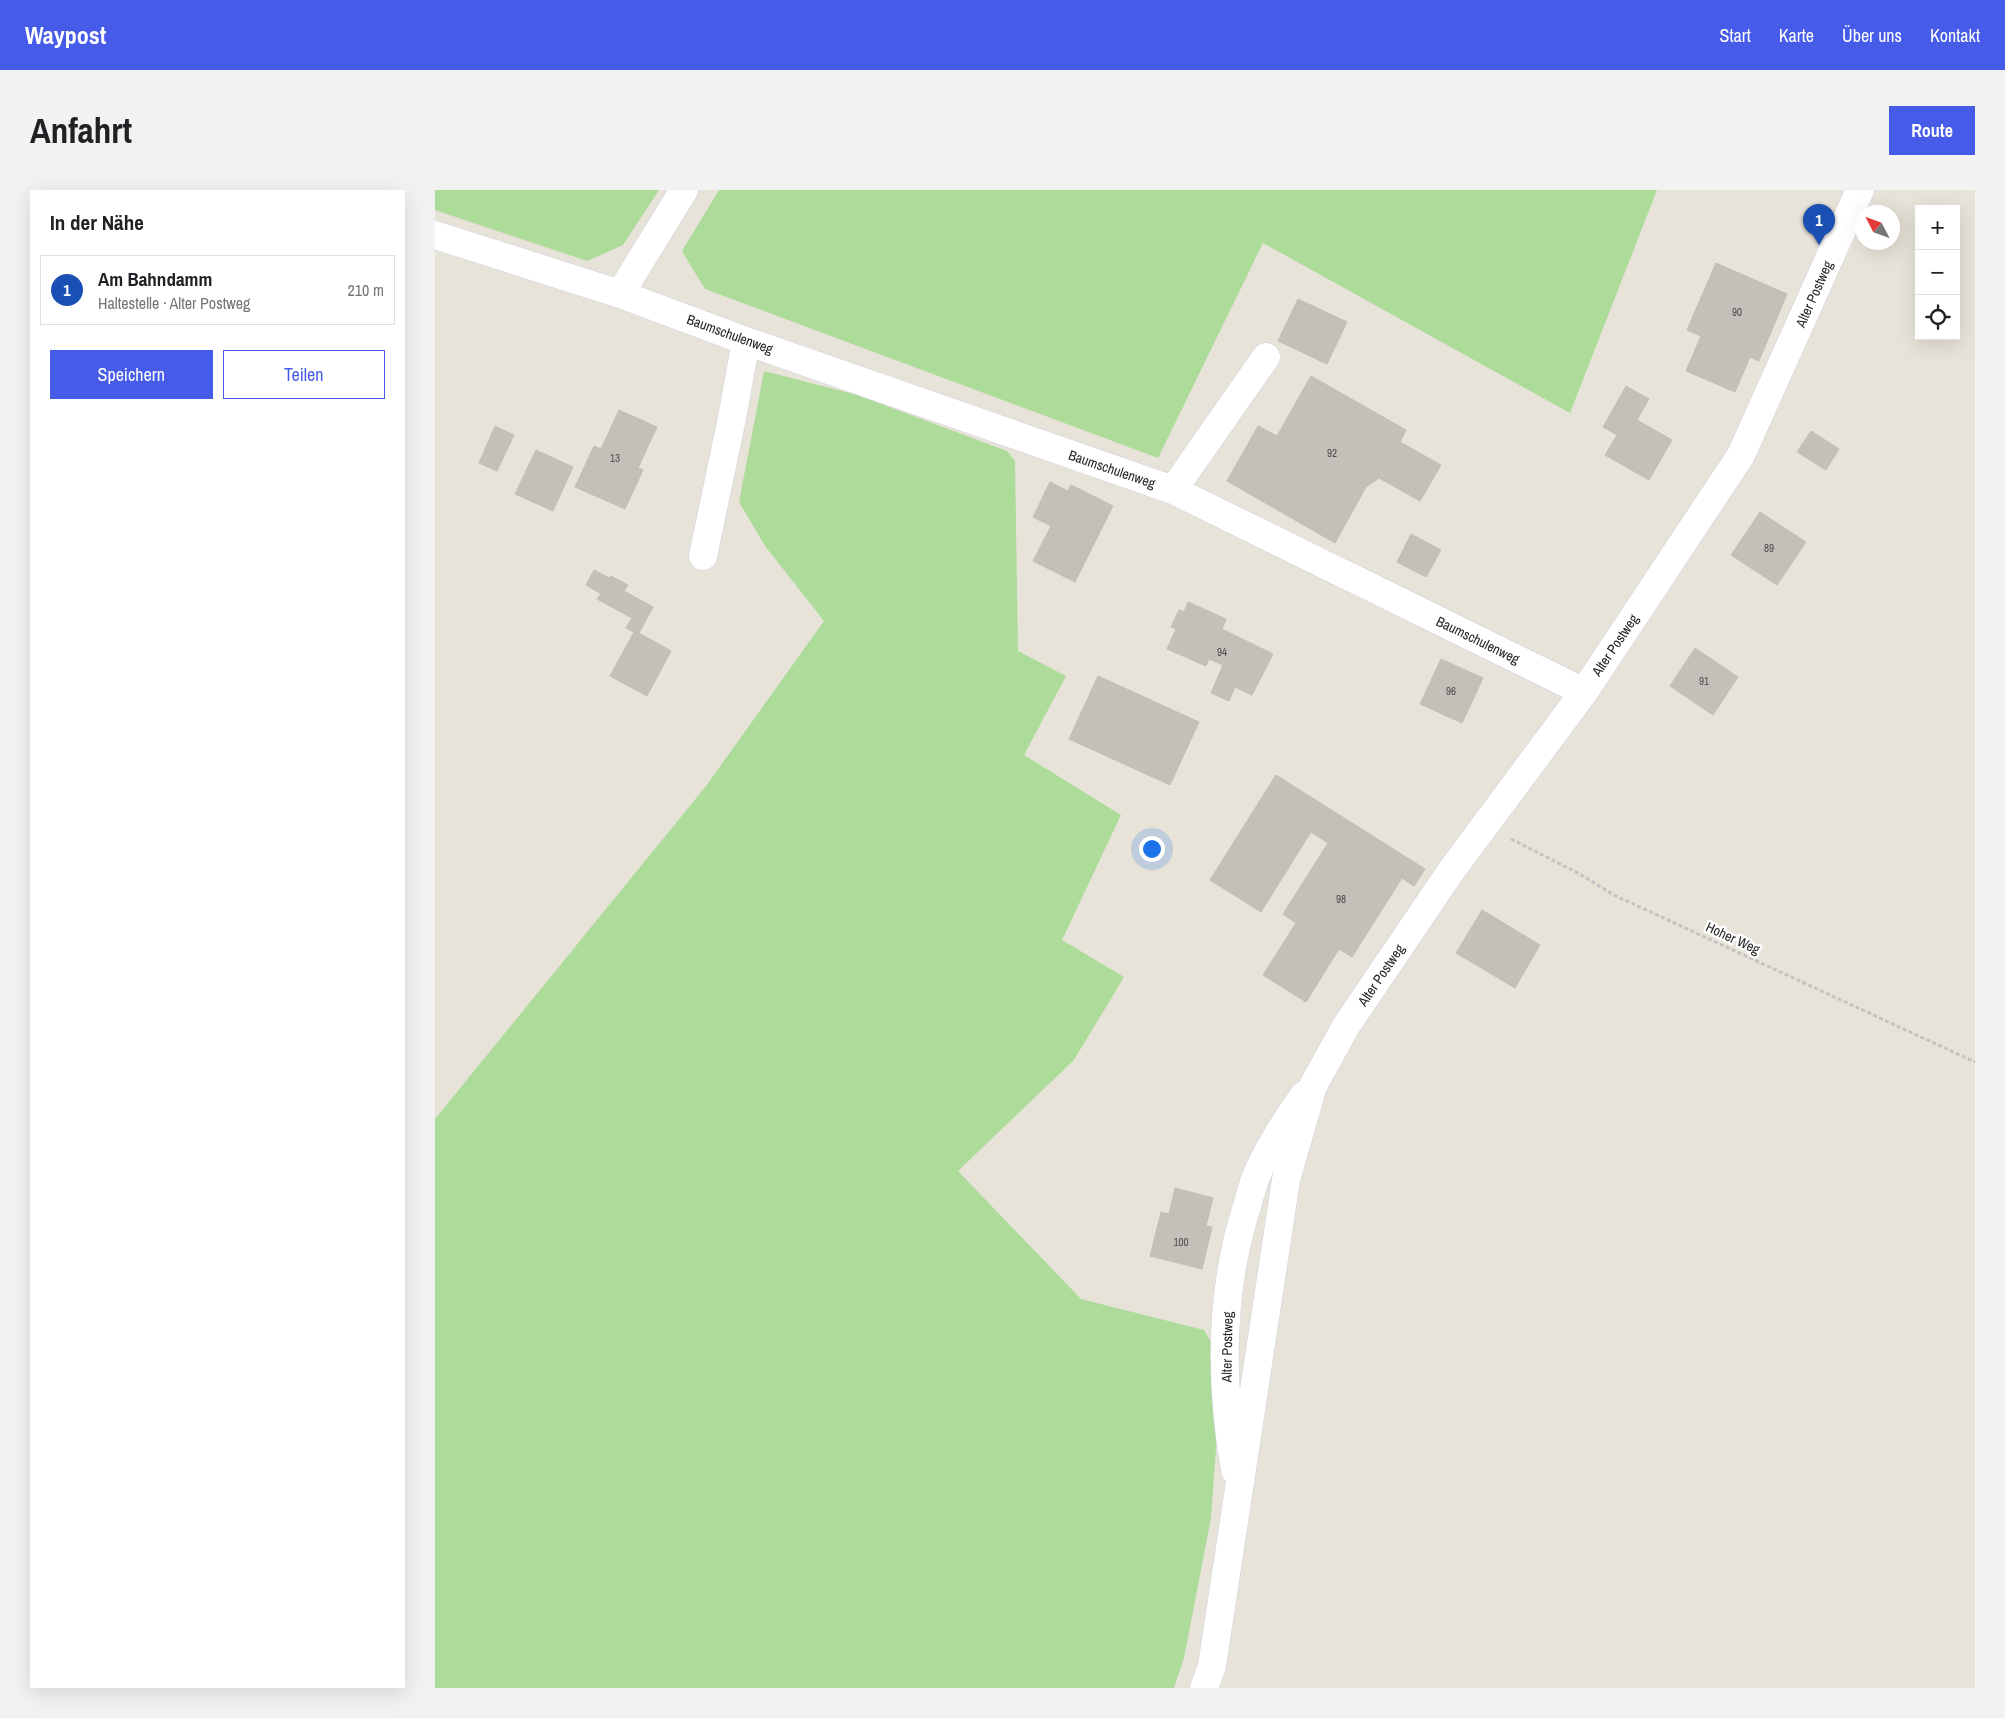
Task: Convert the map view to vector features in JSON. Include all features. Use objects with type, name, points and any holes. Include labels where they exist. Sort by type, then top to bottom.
[{"type":"street","points":[[620,294],[684,190]]},
{"type":"street","name":"Alter Postweg","points":[[1204,1688],[1212,1666],[1286,1180],[1313,1086],[1346,1026],[1451,871],[1584,692],[1741,455],[1860,190]]},
{"type":"street","name":"Baumschulenweg","points":[[435,235],[620,294],[746,341],[1173,490],[1584,692]]},
{"type":"street","points":[[703,556],[746,341]]},
{"type":"street","points":[[1173,490],[1266,358]]},
{"type":"street","name":"Alter Postweg","points":[[1239,1494],[1228,1429],[1225,1365],[1231,1273],[1242,1222],[1257,1175],[1282,1126],[1321,1072]]},
{"type":"path","name":"Hoher Weg","points":[[1487,825],[1538,854],[1578,873],[1614,895],[1975,1062]]},
{"type":"green space","points":[[435,190],[659,190],[623,245],[587,261],[435,210]]},
{"type":"green space","points":[[719,190],[1657,190],[1570,413],[1263,243],[1158,458],[705,289],[682,251]]},
{"type":"green space","points":[[764,371],[857,395],[1007,451],[1015,461],[1018,651],[1066,676],[1024,755],[1121,815],[1062,940],[1124,977],[1074,1060],[958,1171],[1081,1299],[1204,1330],[1212,1344],[1217,1435],[1211,1518],[1184,1658],[1174,1688],[435,1688],[435,1119],[706,786],[824,621],[765,546],[739,502]]},
{"type":"building","points":[[1716,263],[1787,294],[1759,361],[1750,357],[1735,392],[1686,371],[1701,336],[1687,330]]},
{"type":"building","points":[[1298,299],[1347,322],[1327,364],[1278,341]]},
{"type":"building","points":[[1311,376],[1406,430],[1400,442],[1441,465],[1420,501],[1379,478],[1366,487],[1335,543],[1227,481],[1258,426],[1277,436]]},
{"type":"building","points":[[1626,386],[1649,399],[1637,420],[1672,440],[1649,480],[1605,455],[1617,435],[1603,427]]},
{"type":"building","points":[[619,410],[657,427],[638,468],[643,470],[625,509],[575,487],[594,446],[601,449]]},
{"type":"building","points":[[495,426],[514,435],[497,471],[479,463]]},
{"type":"building","points":[[1811,431],[1839,449],[1826,470],[1797,452]]},
{"type":"building","points":[[536,450],[573,467],[553,511],[515,494]]},
{"type":"building","points":[[1050,482],[1068,491],[1071,485],[1113,506],[1075,582],[1033,561],[1051,526],[1033,517]]},
{"type":"building","points":[[1760,512],[1806,542],[1777,585],[1731,555]]},
{"type":"building","points":[[1411,534],[1441,550],[1426,577],[1397,562]]},
{"type":"building","points":[[594,570],[628,585],[624,591],[653,607],[639,633],[671,651],[647,696],[610,676],[634,632],[626,628],[632,618],[597,599],[601,594],[586,585]]},
{"type":"building","points":[[1188,602],[1226,619],[1222,629],[1273,654],[1252,695],[1235,687],[1229,701],[1211,693],[1223,665],[1209,659],[1206,666],[1167,649],[1176,629],[1171,627],[1179,610],[1184,612]]},
{"type":"building","points":[[1695,648],[1738,677],[1713,715],[1670,686]]},
{"type":"building","points":[[1441,659],[1483,678],[1462,723],[1420,704]]},
{"type":"building","points":[[1098,676],[1199,722],[1170,785],[1069,739]]},
{"type":"building","points":[[1276,775],[1425,869],[1414,886],[1402,878],[1352,957],[1339,949],[1306,1002],[1263,975],[1296,923],[1283,914],[1328,843],[1311,832],[1261,912],[1210,880]]},
{"type":"building","points":[[1482,910],[1540,945],[1515,988],[1456,953]]},
{"type":"building","points":[[1175,1188],[1213,1198],[1206,1226],[1212,1227],[1202,1269],[1150,1256],[1161,1212],[1169,1214]]},
{"type":"place","name":"Am Bahndamm","points":[[1819,245]]}]
